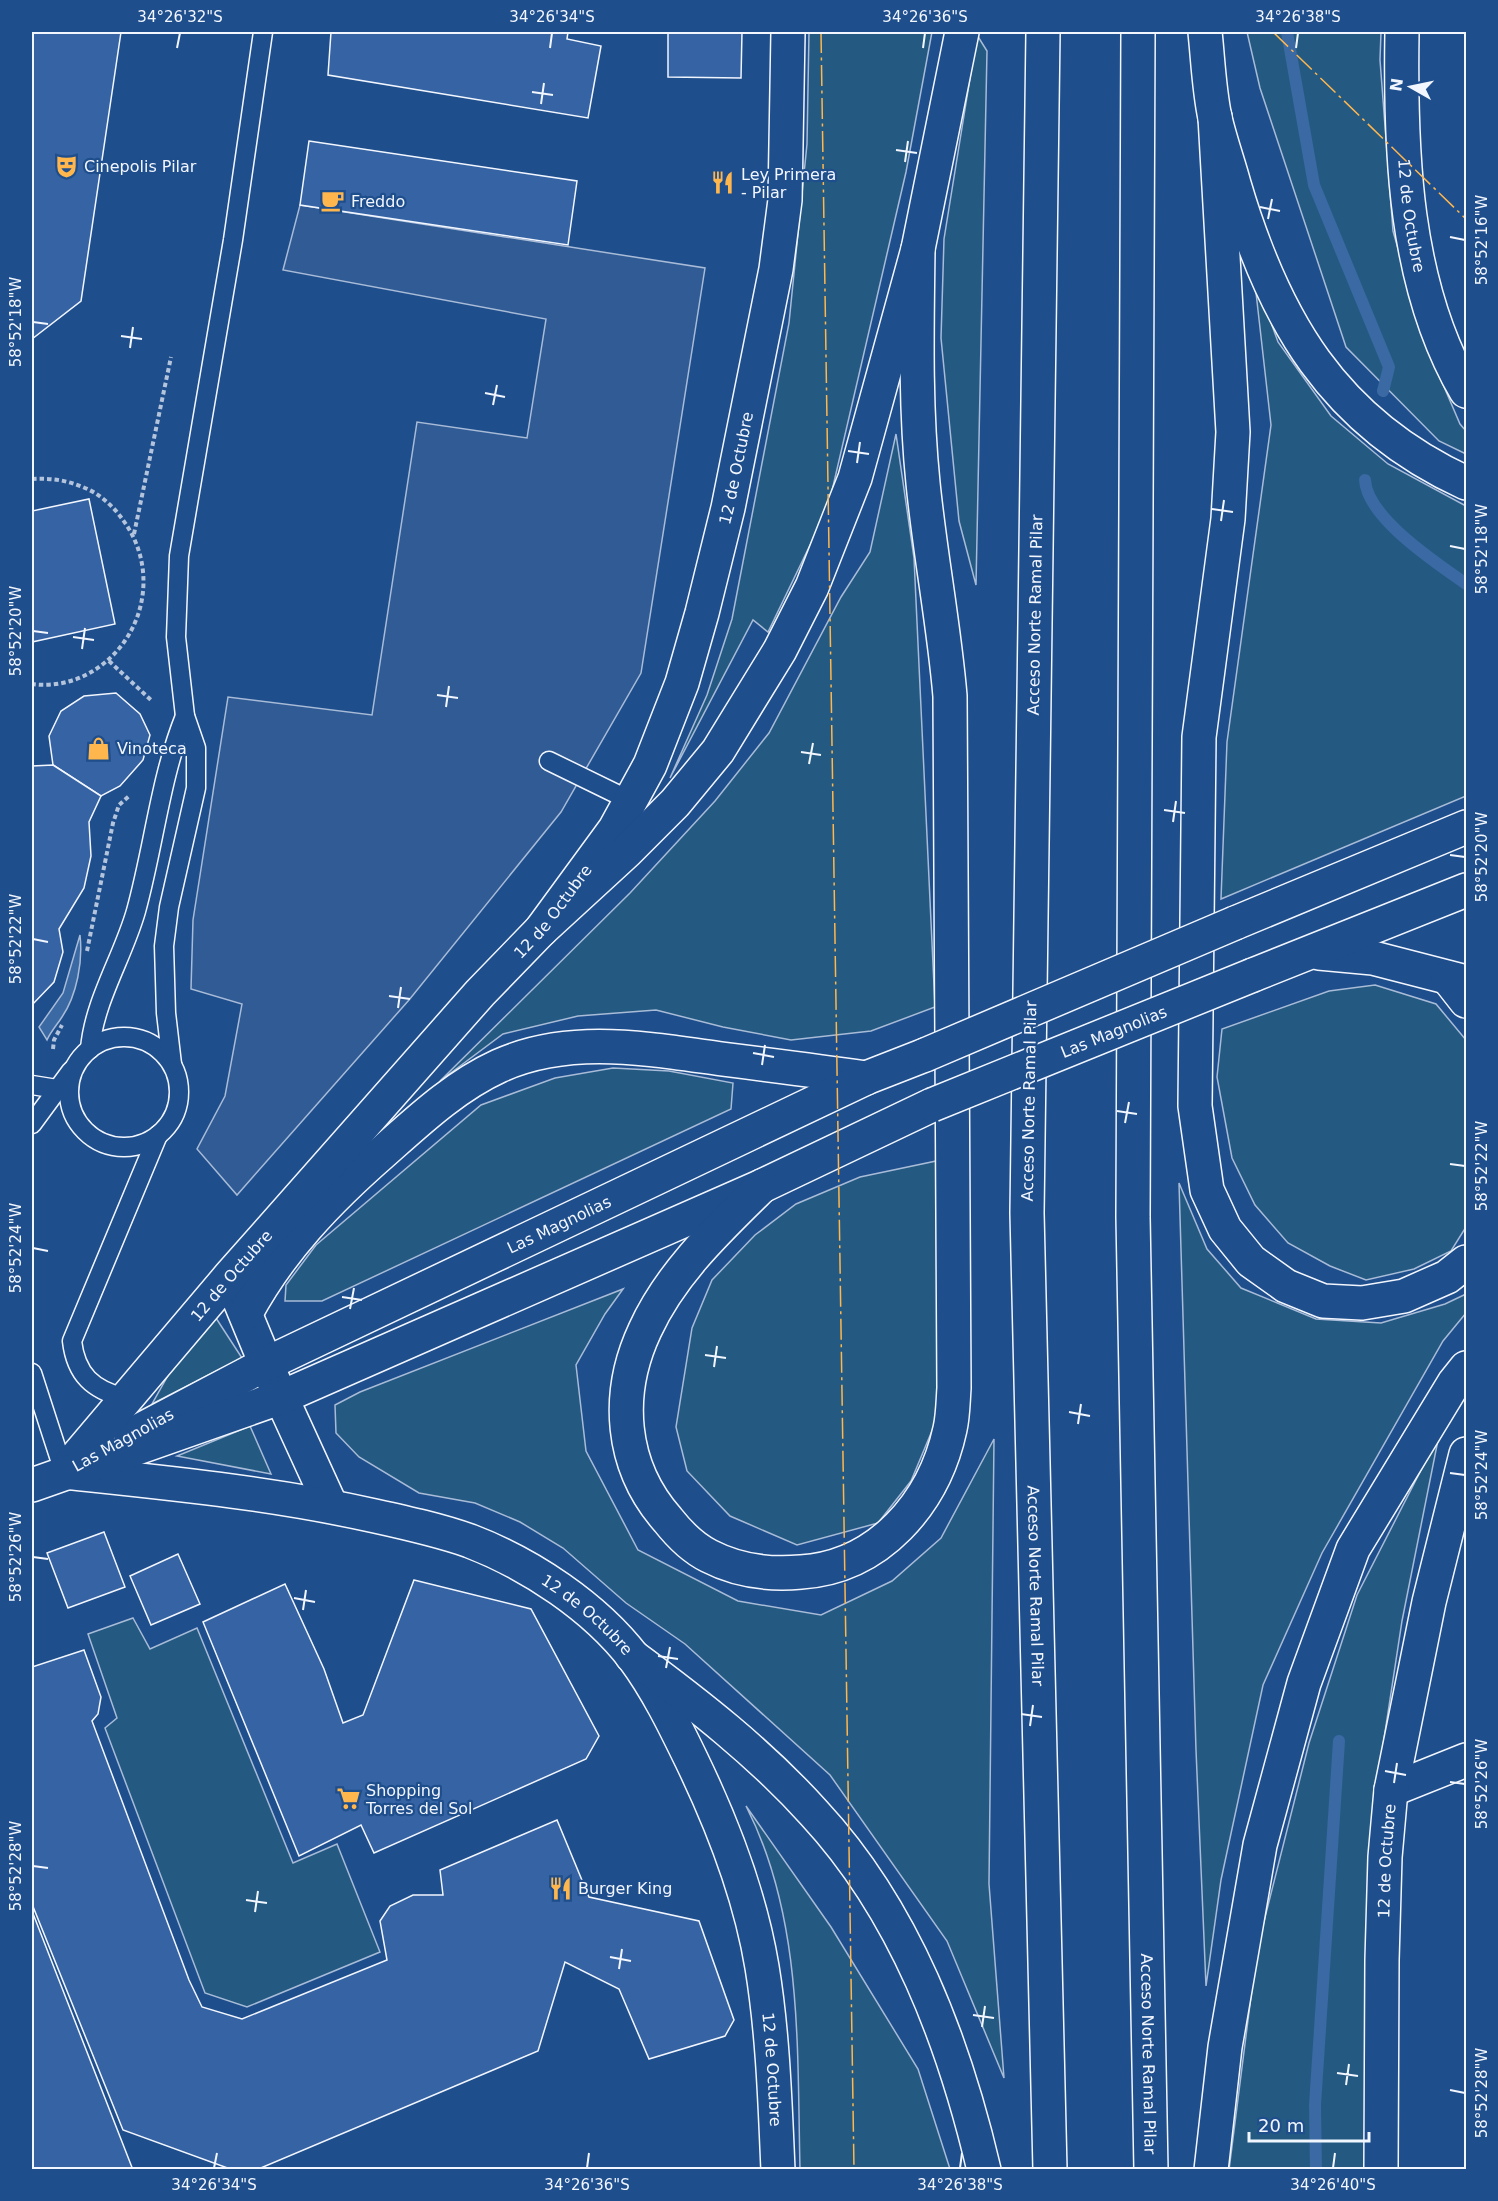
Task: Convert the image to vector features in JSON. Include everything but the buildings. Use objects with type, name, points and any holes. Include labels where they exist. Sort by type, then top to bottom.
[{"type":"main road","name":"12 de Octubre","points":[[64,1472],[230,1276],[480,993],[541,930],[588,870],[632,801],[650,765],[682,683],[732,485],[776,269],[784,200],[788,32]]},
{"type":"main road","points":[[541,930],[626,852],[675,803],[718,751],[780,650],[812,587],[855,478],[918,249],[962,32]]},
{"type":"main road","name":"Acceso Norte Ramal Pilar","points":[[1043,32],[1027,1213],[1050,2169]]},
{"type":"main road","name":"Acceso Norte Ramal Pilar","points":[[1138,32],[1133,1217],[1151,2169]]},
{"type":"main road","points":[[1205,32],[1215,117],[1233,432],[1228,519],[1199,737],[1195,1106],[1205,1179],[1225,1229],[1251,1261],[1286,1286],[1323,1301],[1362,1303],[1404,1296],[1447,1277],[1467,1262]]},
{"type":"main road","name":"12 de Octubre","points":[[1402,32],[1403,144],[1414,231],[1434,316],[1446,350],[1467,391]]},
{"type":"main road","points":[[1215,117],[1258,257],[1282,311],[1299,339],[1320,368],[1365,418],[1415,457],[1467,483]]},
{"type":"main road","points":[[762,1186],[709,1239],[658,1305],[635,1355],[625,1405],[625,1429],[631,1454],[647,1491],[659,1511],[690,1543],[707,1555],[745,1570],[767,1573],[812,1572],[856,1558],[876,1547],[906,1519],[921,1499],[944,1452],[950,1427],[954,1388],[950,696],[945,635],[920,447],[916,367],[918,249]]},
{"type":"main road","name":"Las Magnolias","points":[[64,1472],[184,1405],[866,1078],[1467,827]]},
{"type":"main road","name":"Las Magnolias","points":[[64,1472],[199,1428],[282,1397],[762,1186],[932,1105],[1467,890]]},
{"type":"main road","points":[[1311,952],[1373,958],[1460,987]]},
{"type":"main road","points":[[246,1314],[263,1282],[295,1238],[344,1186],[447,1098],[498,1067],[521,1058],[555,1049],[620,1047],[866,1078]]},
{"type":"main road","points":[[230,1276],[266,1365],[331,1506]]},
{"type":"main road","points":[[1211,2169],[1225,2047],[1260,1845],[1304,1683],[1353,1550],[1454,1383],[1467,1368]]},
{"type":"main road","name":"12 de Octubre","points":[[1381,2169],[1382,1960],[1385,1857],[1391,1790],[1436,1568],[1467,1454]]},
{"type":"main road","name":"12 de Octubre","points":[[64,1472],[203,1486],[331,1506],[459,1538],[537,1572],[589,1614],[632,1656],[658,1694],[721,1825],[738,1872],[763,1976],[772,2042],[778,2169]]},
{"type":"main road","points":[[32,1485],[64,1472]]},
{"type":"main road","points":[[632,1656],[699,1705],[778,1776],[815,1814],[845,1850],[874,1893],[921,1979],[957,2071],[984,2169]]},
{"type":"main road","points":[[1391,1790],[1467,1760]]},
{"type":"lane","points":[[77,1063],[70,1080],[69,1095],[72,1110],[88,1135],[116,1147],[145,1142],[158,1135],[167,1126],[177,1102],[178,1090],[172,1064],[166,1013],[164,946],[169,907],[196,788],[196,748],[185,716],[177,637],[178,556],[233,240],[263,32]]},
{"type":"lane","points":[[90,1049],[92,1028],[136,912],[172,748],[185,716]]},
{"type":"lane","points":[[549,760],[632,801]]},
{"type":"lane","points":[[32,1124],[90,1049],[116,1037],[131,1037],[154,1047],[172,1064]]},
{"type":"lane","points":[[32,1085],[57,1089]]},
{"type":"lane","points":[[125,1398],[104,1393],[84,1379],[74,1358],[72,1341],[158,1135]]},
{"type":"lane","points":[[32,1373],[64,1472]]},
{"type":"path","points":[[134,535],[171,357]]},
{"type":"path","points":[[32,479],[56,478],[87,488],[114,508],[134,535],[144,567],[143,600],[131,634],[109,661],[78,679],[44,686],[32,684]]},
{"type":"path","points":[[109,661],[152,701],[156,710]]},
{"type":"path","points":[[85,959],[113,823],[119,805],[135,790]]},
{"type":"path","points":[[66,1020],[54,1040],[53,1054],[56,1062],[77,1063]]},
{"type":"shaded area","points":[[809,32],[932,32],[906,172],[828,508],[768,632],[753,620],[670,778],[707,695],[732,619],[789,323],[807,144]]},
{"type":"shaded area","points":[[1247,32],[1381,32],[1380,60],[1393,231],[1424,340],[1460,424],[1466,431],[1466,454],[1439,441],[1346,347],[1260,88]]},
{"type":"shaded area","points":[[977,35],[987,51],[976,585],[959,521],[941,338],[944,239]]},
{"type":"shaded area","points":[[300,205],[705,268],[641,673],[561,812],[409,1000],[237,1195],[197,1149],[225,1096],[242,1004],[191,989],[193,920],[228,697],[372,715],[417,422],[527,438],[546,319],[283,270]]},
{"type":"shaded area","points":[[1254,275],[1278,342],[1331,416],[1388,464],[1466,506],[1466,796],[1221,899],[1227,742],[1271,425]]},
{"type":"shaded area","points":[[896,434],[914,558],[935,1007],[871,1031],[791,1040],[723,1027],[656,1010],[578,1016],[503,1034],[440,1081],[630,893],[715,801],[769,733],[841,597],[870,552]]},
{"type":"shaded area","points":[[80,935],[80,967],[72,999],[47,1040],[39,1027],[63,993]]},
{"type":"shaded area","points":[[1375,985],[1436,1004],[1466,1040],[1466,1227],[1451,1251],[1414,1269],[1366,1280],[1330,1266],[1288,1243],[1255,1205],[1232,1158],[1217,1077],[1222,1029],[1329,991]]},
{"type":"shaded area","points":[[613,1068],[669,1071],[733,1083],[731,1109],[322,1301],[285,1301],[286,1285],[316,1245],[481,1105],[555,1078]]},
{"type":"shaded area","points":[[941,1160],[946,1334],[934,1426],[911,1481],[878,1523],[797,1545],[730,1516],[687,1471],[676,1427],[692,1328],[712,1280],[755,1235],[796,1204],[860,1177]]},
{"type":"shaded area","points":[[1179,1183],[1207,1249],[1241,1288],[1316,1319],[1381,1323],[1445,1304],[1466,1294],[1466,1313],[1443,1341],[1322,1553],[1263,1685],[1221,1880],[1206,1986],[1196,1750]]},
{"type":"shaded area","points":[[623,1289],[605,1314],[576,1365],[586,1451],[638,1550],[738,1601],[821,1615],[892,1581],[941,1538],[994,1439],[989,1884],[1004,2078],[947,1941],[830,1775],[685,1644],[626,1603],[563,1548],[520,1522],[475,1503],[419,1493],[359,1457],[336,1433],[335,1405],[360,1392]]},
{"type":"shaded area","points":[[214,1315],[242,1358],[152,1404],[170,1372]]},
{"type":"shaded area","points":[[250,1426],[271,1474],[177,1456]]},
{"type":"shaded area","points":[[1439,1435],[1402,1621],[1373,1811],[1367,2169],[1229,2170],[1257,1949],[1309,1743],[1357,1595]]},
{"type":"shaded area","points":[[133,1618],[150,1649],[197,1628],[293,1863],[337,1844],[380,1952],[247,2007],[205,1993],[105,1728],[117,1718],[88,1634]]},
{"type":"shaded area","points":[[746,1806],[831,1927],[918,2069],[950,2169],[800,2169],[797,2030],[787,1938],[778,1893],[765,1849]]},
{"type":"waterway","points":[[1287,32],[1314,185],[1389,367],[1383,391]]},
{"type":"waterway","points":[[1365,480],[1369,495],[1390,524],[1422,552],[1466,584]]},
{"type":"waterway","points":[[1316,2170],[1315,2105],[1339,1741]]},
{"type":"power","points":[[821,32],[854,2170]]},
{"type":"power","points":[[1273,32],[1466,219]]},
{"type":"place","name":"Cinepolis Pilar","points":[[66,166]]},
{"type":"place","name":"Ley Primera - Pilar","points":[[723,183]]},
{"type":"place","name":"Freddo","points":[[333,201]]},
{"type":"place","name":"Vinoteca","points":[[99,748]]},
{"type":"place","name":"Shopping Torres del Sol","points":[[348,1799]]},
{"type":"place","name":"Burger King","points":[[560,1888]]}]
